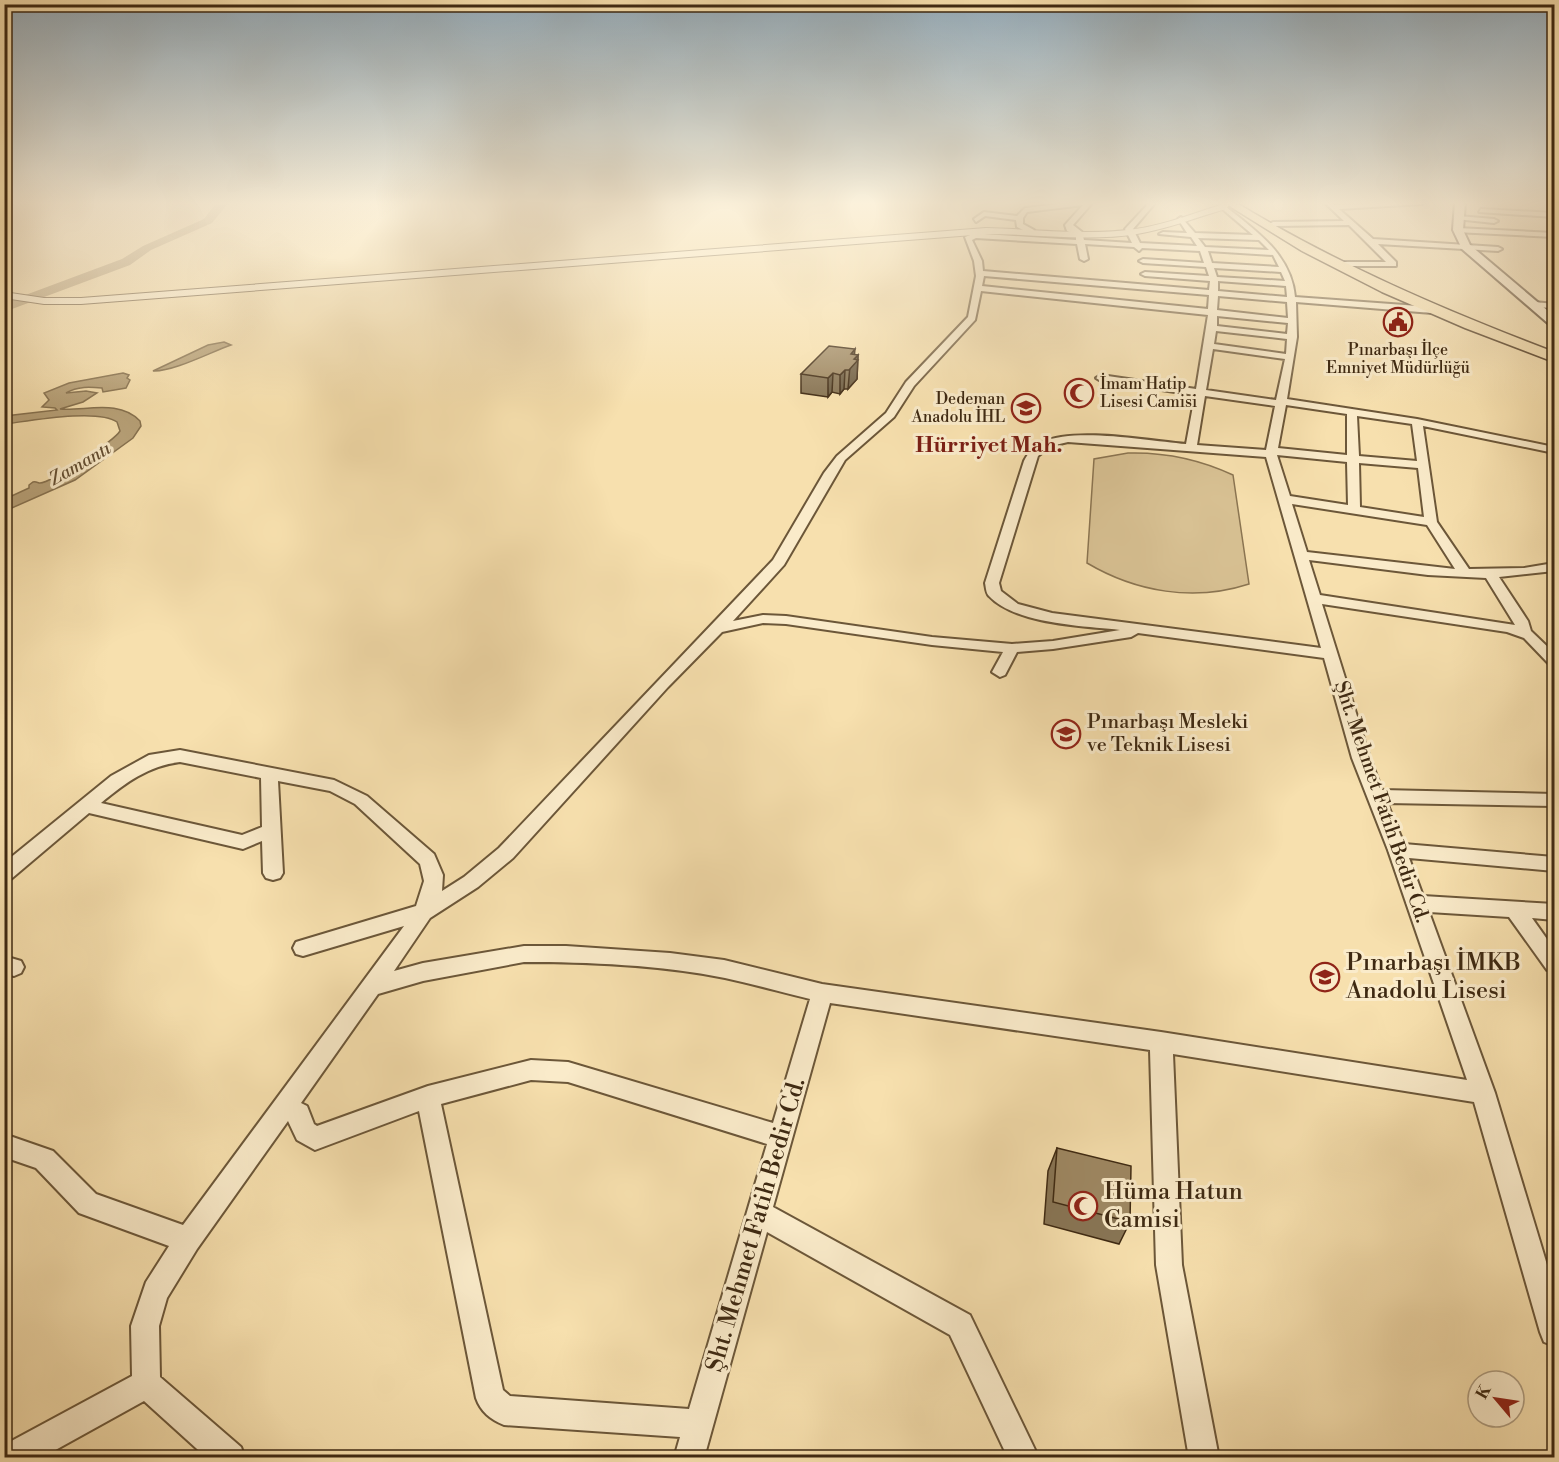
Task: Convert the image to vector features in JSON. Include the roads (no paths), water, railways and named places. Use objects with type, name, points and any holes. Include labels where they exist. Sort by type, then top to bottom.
[{"type":"highway","points":[[1347,270],[1432,310],[1554,357]]},
{"type":"highway","points":[[1358,270],[1434,305],[1554,350]]},
{"type":"main road","points":[[1494,270],[1554,322]]},
{"type":"street","points":[[8,295],[44,301],[81,301],[479,270]]},
{"type":"street","points":[[1141,305],[1146,288],[1144,270]]},
{"type":"street","points":[[1175,309],[1179,291],[1177,270]]},
{"type":"street","points":[[1191,447],[1210,346],[1214,279],[1211,270]]},
{"type":"street","points":[[1283,270],[1291,294]]},
{"type":"street","points":[[303,948],[423,912],[471,882],[506,853],[662,684],[779,562],[841,458],[890,415],[910,384],[972,318],[980,273],[1212,294],[1291,294]]},
{"type":"street","points":[[1145,274],[1214,279],[1291,294],[1432,310]]},
{"type":"street","points":[[979,288],[1213,313],[1292,329]]},
{"type":"street","name":"Şht. Mehmet Fatih Bedir Cd.","points":[[1291,294],[1290,357],[1271,452],[1283,499],[1375,796],[1484,1093],[1554,1332]]},
{"type":"street","points":[[1535,305],[1554,306]]},
{"type":"street","points":[[1212,328],[1292,329]]},
{"type":"street","points":[[1210,346],[1290,357]]},
{"type":"street","points":[[1101,378],[1200,394],[1352,411],[1554,450]]},
{"type":"street","points":[[1352,411],[1354,510]]},
{"type":"street","points":[[1417,422],[1421,465],[1431,522],[1466,573]]},
{"type":"street","points":[[1330,654],[1029,612],[1002,602],[994,593],[992,582],[1030,461],[1040,449],[1058,441],[1085,439],[1421,465]]},
{"type":"street","points":[[1283,499],[1431,522]]},
{"type":"street","points":[[1300,555],[1491,575],[1524,573],[1554,567]]},
{"type":"street","points":[[1491,575],[1521,621],[1524,632]]},
{"type":"street","points":[[1313,598],[1487,623],[1524,632],[1554,660]]},
{"type":"street","points":[[716,629],[763,619],[786,620],[932,642],[1012,648],[1053,645],[1148,630]]},
{"type":"street","points":[[1000,672],[1012,648]]},
{"type":"street","points":[[4,874],[117,780],[155,759],[180,756],[334,786],[361,800],[427,859],[433,871],[434,882],[431,896],[423,912],[188,1240],[156,1292],[145,1326],[146,1384],[230,1458]]},
{"type":"street","points":[[269,774],[273,873]]},
{"type":"street","points":[[1375,796],[1554,800]]},
{"type":"street","points":[[85,806],[243,842],[272,830]]},
{"type":"street","points":[[1396,850],[1554,864]]},
{"type":"street","points":[[1415,903],[1554,912]]},
{"type":"street","points":[[1515,909],[1554,964]]},
{"type":"street","points":[[371,987],[476,961],[524,954],[670,962],[724,969],[822,993],[1161,1042],[1484,1093]]},
{"type":"street","name":"Şht. Mehmet Fatih Bedir Cd.","points":[[689,1458],[822,993]]},
{"type":"street","points":[[1161,1042],[1170,1265],[1204,1458]]},
{"type":"street","points":[[285,1106],[299,1114],[307,1135],[315,1138],[428,1097],[531,1070],[568,1072],[782,1137]]},
{"type":"street","points":[[428,1097],[490,1398],[504,1410],[700,1424]]},
{"type":"street","points":[[4,1145],[44,1159],[88,1204],[188,1240]]},
{"type":"street","points":[[760,1214],[960,1325],[1024,1458]]},
{"type":"street","points":[[10,1458],[146,1384]]},
{"type":"water","points":[[224,342],[231,345],[181,365],[153,371],[208,345]]},
{"type":"water","points":[[123,373],[129,375],[127,378],[130,380],[126,388],[103,392],[102,388],[75,389],[66,393],[86,391],[97,393],[83,402],[60,409],[112,408],[122,410],[132,414],[140,421],[141,426],[133,438],[75,480],[5,511],[5,499],[29,488],[33,482],[46,481],[68,469],[95,452],[120,431],[117,422],[95,416],[63,417],[5,424],[5,416],[57,410],[42,407],[49,400],[44,393],[69,383]]},
{"type":"waterway","name":"Zamantı","points":[[4,308],[104,270]]},
{"type":"place","name":"Pınarbaşı İlçe Emniyet Müdürlüğü","points":[[1398,322]]},
{"type":"place","name":"İmam Hatip Lisesi Camisi","points":[[1079,393]]},
{"type":"place","name":"Dedeman Anadolu İHL","points":[[1026,408]]},
{"type":"place","name":"Pınarbaşı Mesleki ve Teknik Lisesi","points":[[1066,734]]},
{"type":"place","name":"Pınarbaşı İMKB Anadolu Lisesi","points":[[1325,977]]},
{"type":"place","name":"Hüma Hatun Camisi","points":[[1083,1206]]},
{"type":"district","name":"Hürriyet Mah.","points":[[989,445]]}]
